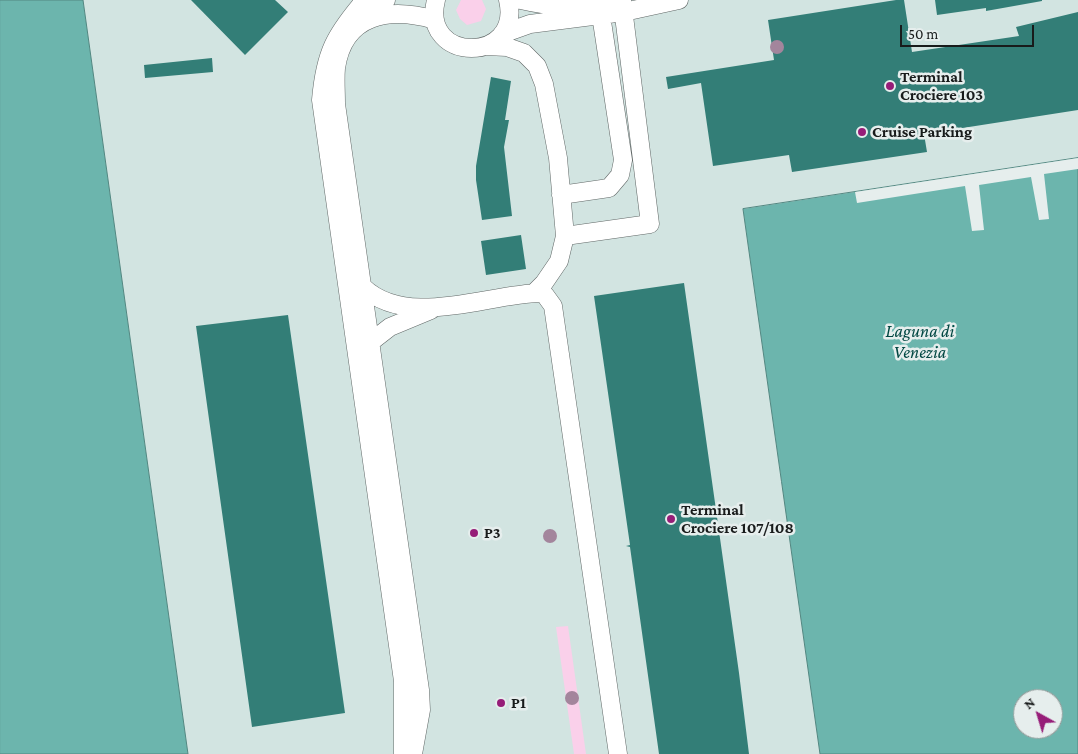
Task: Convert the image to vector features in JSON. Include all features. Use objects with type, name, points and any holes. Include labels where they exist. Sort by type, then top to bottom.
[{"type":"lane","points":[[386,0],[360,6],[334,40],[329,51],[321,100],[403,681],[405,718],[403,754]]},
{"type":"lane","points":[[436,0],[435,20],[440,32],[455,45],[474,49],[486,46],[516,49],[531,59],[541,74],[558,158],[565,236],[558,261],[544,283],[534,294]]},
{"type":"lane","points":[[502,34],[510,15],[508,0]]},
{"type":"lane","points":[[521,0],[557,7],[623,6],[679,0]]},
{"type":"lane","points":[[565,236],[650,224],[623,6]]},
{"type":"lane","points":[[486,46],[502,34],[530,24],[605,7]]},
{"type":"lane","points":[[561,195],[609,188],[620,174],[623,160],[605,7]]},
{"type":"lane","points":[[412,754],[421,710],[420,690],[336,104],[336,69],[340,51],[353,30],[360,24],[373,18],[406,13],[435,20]]},
{"type":"lane","points":[[363,288],[386,302],[399,305],[439,307],[534,294],[545,295],[555,311],[618,754]]},
{"type":"lane","points":[[357,359],[371,341],[390,327],[439,307]]},
{"type":"shaded area","points":[[83,0],[1078,0],[1078,158],[743,209],[820,754],[188,754]]},
{"type":"shaded area","points":[[461,0],[482,0],[486,9],[481,21],[467,25],[460,19],[456,10]]},
{"type":"shaded area","points":[[568,626],[586,754],[574,754],[556,627]]},
{"type":"water","points":[[0,0],[83,0],[188,754],[0,754]]},
{"type":"water","name":"Laguna di Venezia","points":[[1078,158],[1078,754],[820,754],[743,209]]},
{"type":"pier","points":[[1078,158],[1078,169],[1044,174],[1049,219],[1039,220],[1031,177],[979,185],[984,230],[972,231],[965,186],[857,203],[855,192]]},
{"type":"building","points":[[191,0],[275,0],[288,12],[245,55]]},
{"type":"building","name":"Terminal Crociere 103","points":[[904,0],[912,52],[1019,36],[1016,27],[1078,12],[1078,110],[924,134],[927,152],[792,172],[789,155],[713,166],[701,83],[668,89],[666,77],[774,60],[768,20]]},
{"type":"building","points":[[935,0],[1042,1],[986,11],[986,8],[937,15]]},
{"type":"building","points":[[212,58],[213,72],[145,78],[144,65]]},
{"type":"building","points":[[491,77],[511,81],[505,120],[509,120],[504,147],[512,216],[482,220],[476,180],[476,166]]},
{"type":"building","points":[[521,235],[526,269],[486,275],[481,241]]},
{"type":"building","name":"Terminal Crociere 107/108","points":[[684,283],[749,754],[659,754],[630,547],[626,546],[630,545],[594,296]]},
{"type":"building","points":[[288,315],[345,713],[252,727],[196,326]]},
{"type":"place","name":"Terminal Crociere 103","points":[[890,86]]},
{"type":"place","name":"Cruise Parking","points":[[862,132]]},
{"type":"place","name":"Terminal Crociere 107/108","points":[[671,519]]},
{"type":"place","name":"P3","points":[[474,533]]},
{"type":"place","name":"P1","points":[[501,703]]}]
